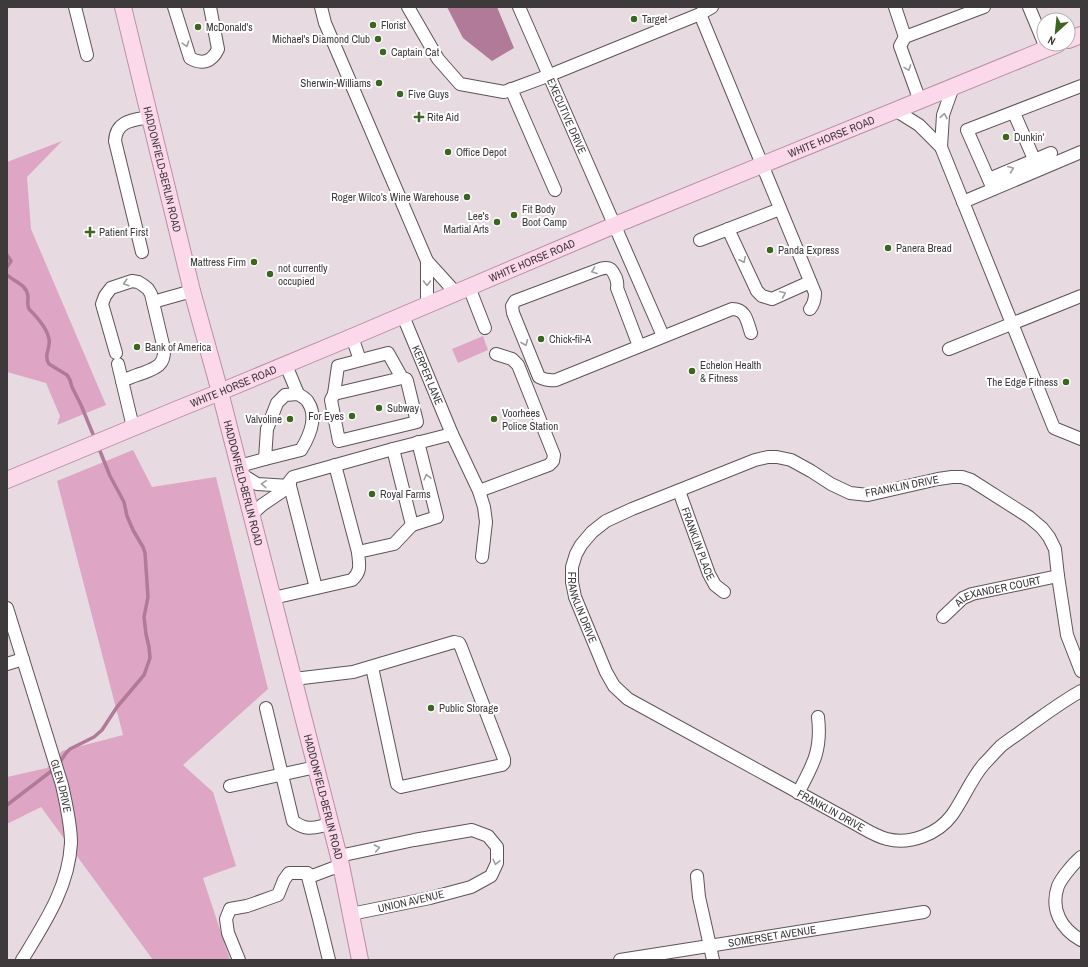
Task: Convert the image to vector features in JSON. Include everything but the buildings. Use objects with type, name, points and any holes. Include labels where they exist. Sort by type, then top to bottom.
[{"type":"main road","name":"HADDONFIELD-BERLIN ROAD","points":[[123,7],[192,291],[252,515],[340,860],[360,960]]},
{"type":"main road","name":"WHITE HORSE ROAD","points":[[7,480],[403,316],[615,225],[953,87],[1036,50]]},
{"type":"street","points":[[75,7],[87,55]]},
{"type":"street","points":[[174,7],[190,58],[200,62],[212,58],[218,49],[210,7]]},
{"type":"street","points":[[321,7],[325,23],[427,262],[427,305]]},
{"type":"street","points":[[408,7],[438,59],[460,84],[504,92],[550,75],[700,14],[712,7]]},
{"type":"street","name":"EXECUTIVE DRIVE","points":[[520,7],[663,336]]},
{"type":"street","points":[[896,7],[905,37]]},
{"type":"street","points":[[920,100],[900,46],[905,37],[984,7]]},
{"type":"street","points":[[1029,7],[1036,21]]},
{"type":"street","points":[[700,14],[815,293],[815,299],[810,309]]},
{"type":"street","points":[[991,184],[967,130],[1081,86]]},
{"type":"street","points":[[941,147],[943,115],[953,87]]},
{"type":"street","points":[[511,89],[556,190]]},
{"type":"street","points":[[895,110],[918,125],[941,147],[1054,428],[1081,439]]},
{"type":"street","points":[[1014,113],[1034,159]]},
{"type":"street","points":[[142,252],[115,141],[118,129],[122,125],[127,122],[150,117]]},
{"type":"street","points":[[963,202],[1034,159],[1051,152]]},
{"type":"street","points":[[991,184],[1081,152]]},
{"type":"street","points":[[700,240],[780,209]]},
{"type":"street","points":[[728,229],[757,291],[762,296],[772,299],[810,282]]},
{"type":"street","points":[[427,262],[462,290],[485,328]]},
{"type":"street","points":[[639,346],[617,288],[618,284],[613,271],[610,268],[606,268],[515,300],[512,306],[512,310],[539,377],[548,380],[556,380],[732,309],[743,312],[751,332]]},
{"type":"street","points":[[122,381],[157,367],[164,359],[164,349],[151,294],[144,284],[132,281],[111,288],[105,296],[102,304],[133,427]]},
{"type":"street","points":[[153,302],[192,291]]},
{"type":"street","points":[[949,349],[1081,296]]},
{"type":"street","name":"KERPER LANE","points":[[403,316],[452,434],[479,491],[484,507],[486,522],[482,557]]},
{"type":"street","points":[[352,337],[360,360]]},
{"type":"street","points":[[388,352],[402,378],[407,381],[417,422],[339,441],[331,400],[334,394],[338,366],[388,352]]},
{"type":"street","points":[[479,491],[549,465],[553,461],[554,455],[518,365],[512,359],[496,354]]},
{"type":"street","points":[[286,365],[298,394]]},
{"type":"street","points":[[334,394],[402,378]]},
{"type":"street","points":[[264,459],[267,429],[277,403],[285,395],[298,394],[308,400],[312,409],[312,424],[308,438],[301,450],[264,459],[240,470],[257,484],[290,486]]},
{"type":"street","points":[[316,588],[289,482],[293,477],[452,434]]},
{"type":"street","points":[[358,552],[394,544],[412,525],[437,517],[418,442]]},
{"type":"street","points":[[393,449],[412,525]]},
{"type":"street","name":"FRANKLIN DRIVE","points":[[1081,671],[1067,635],[1055,549],[1049,537],[1042,528],[1028,517],[971,480],[962,477],[938,479],[868,495],[850,493],[831,484],[791,460],[768,457],[755,460],[632,509],[606,521],[592,532],[581,545],[576,554],[572,567],[574,597],[606,672],[614,686],[628,699],[868,831],[888,839],[904,840],[916,838],[930,833],[943,824],[951,816],[973,778],[983,765],[1001,747],[1041,717],[1081,691]]},
{"type":"street","points":[[273,598],[352,580],[357,576],[360,569],[358,552],[334,465]]},
{"type":"street","points":[[252,515],[272,497],[290,486]]},
{"type":"street","name":"FRANKLIN PLACE","points":[[679,491],[709,574],[715,585],[724,592]]},
{"type":"street","name":"ALEXANDER COURT","points":[[943,616],[963,598],[972,594],[1058,576]]},
{"type":"street","name":"GLEN DRIVE","points":[[7,608],[62,786],[68,815],[71,842],[64,882],[51,912],[22,960]]},
{"type":"street","points":[[294,679],[353,672],[454,642],[459,643],[504,759],[504,763],[502,765],[402,787],[399,786],[397,784],[372,667]]},
{"type":"street","points":[[7,664],[23,659]]},
{"type":"street","points":[[266,708],[293,822],[307,829],[331,824]]},
{"type":"street","points":[[798,793],[812,767],[818,747],[818,717]]},
{"type":"street","points":[[230,786],[316,767]]},
{"type":"street","name":"UNION AVENUE","points":[[239,960],[228,933],[226,919],[230,909],[247,906],[278,895],[284,880],[289,873],[309,874],[340,860],[414,840],[472,830],[488,836],[497,847],[497,863],[490,876],[471,887],[430,898],[351,914]]},
{"type":"street","points":[[1081,857],[1074,863],[1058,885],[1056,898],[1056,911],[1061,922],[1067,930],[1081,940]]},
{"type":"street","points":[[309,874],[328,960]]},
{"type":"street","points":[[697,876],[699,897],[712,960]]},
{"type":"street","name":"SOMERSET AVENUE","points":[[620,960],[924,912]]},
{"type":"shaded area","points":[[447,7],[497,7],[514,48],[492,61],[463,38]]},
{"type":"shaded area","points":[[62,141],[27,177],[31,229],[106,405],[57,425],[60,416],[46,383],[7,372],[7,162]]},
{"type":"shaded area","points":[[483,336],[488,350],[458,363],[452,349]]},
{"type":"shaded area","points":[[133,450],[152,487],[216,477],[268,689],[183,765],[213,792],[236,866],[203,878],[230,960],[153,960],[41,807],[7,824],[7,777],[47,768],[62,751],[123,735],[57,481]]},
{"type":"waterway","points":[[7,255],[11,261],[7,267]]},
{"type":"waterway","points":[[7,275],[23,286],[27,292],[29,309],[41,323],[48,335],[49,342],[47,361],[49,364],[67,375],[95,439]]},
{"type":"waterway","points":[[58,765],[70,749],[94,737],[102,730],[117,707],[144,675],[150,658],[144,617],[148,597],[145,553],[133,530],[127,516],[124,502],[110,476],[98,446]]},
{"type":"waterway","points":[[7,805],[54,769]]},
{"type":"place","name":"Target","points":[[634,19]]},
{"type":"place","name":"Florist","points":[[373,25]]},
{"type":"place","name":"McDonald's","points":[[198,27]]},
{"type":"place","name":"Michael's Diamond Club","points":[[378,39]]},
{"type":"place","name":"Captain Cat","points":[[383,52]]},
{"type":"place","name":"Sherwin-Williams","points":[[379,83]]},
{"type":"place","name":"Five Guys","points":[[400,94]]},
{"type":"place","name":"Rite Aid","points":[[419,117]]},
{"type":"place","name":"Dunkin'","points":[[1006,137]]},
{"type":"place","name":"Office Depot","points":[[448,152]]},
{"type":"place","name":"Roger Wilco's Wine Warehouse","points":[[467,197]]},
{"type":"place","name":"Fit Body Boot Camp","points":[[514,215]]},
{"type":"place","name":"Lee's Martial Arts","points":[[497,222]]},
{"type":"place","name":"Patient First","points":[[90,232]]},
{"type":"place","name":"Panera Bread","points":[[888,248]]},
{"type":"place","name":"Panda Express","points":[[770,250]]},
{"type":"place","name":"Mattress Firm","points":[[254,262]]},
{"type":"place","name":"not currently occupied","points":[[270,274]]},
{"type":"place","name":"Chick-fil-A","points":[[541,339]]},
{"type":"place","name":"Bank of America","points":[[137,347]]},
{"type":"place","name":"Echelon Health & Fitness","points":[[692,371]]},
{"type":"place","name":"The Edge Fitness","points":[[1066,382]]},
{"type":"place","name":"Subway","points":[[379,408]]},
{"type":"place","name":"For Eyes","points":[[352,416]]},
{"type":"place","name":"Valvoline","points":[[290,419]]},
{"type":"place","name":"Voorhees Police Station","points":[[494,419]]},
{"type":"place","name":"Royal Farms","points":[[372,494]]},
{"type":"place","name":"Public Storage","points":[[431,708]]}]
